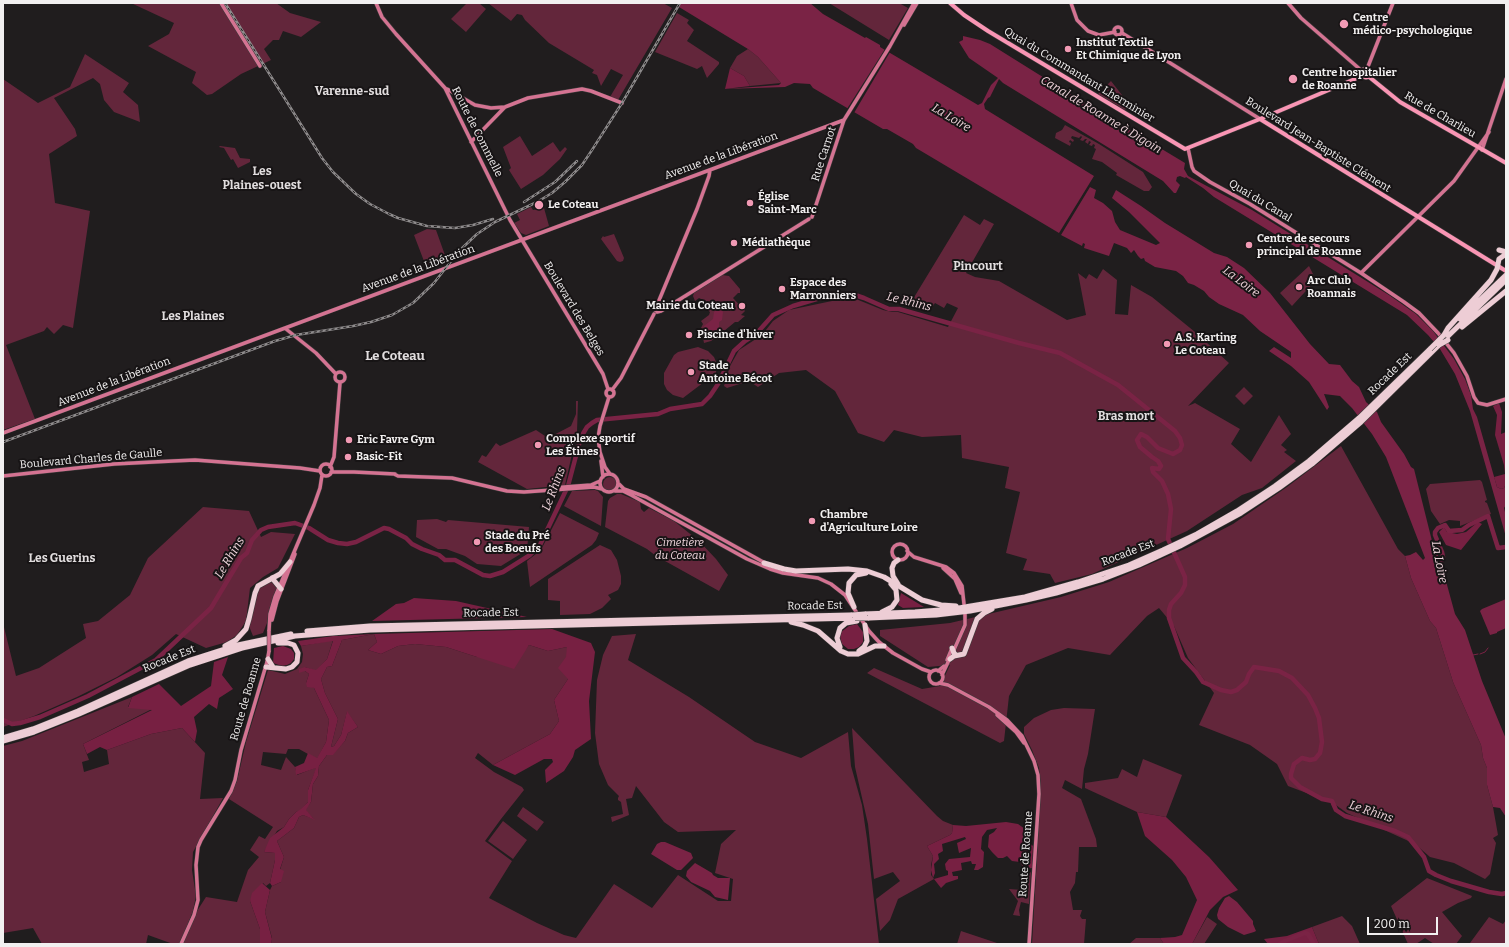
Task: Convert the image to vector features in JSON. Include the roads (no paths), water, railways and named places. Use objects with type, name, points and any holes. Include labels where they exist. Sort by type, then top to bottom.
[{"type":"highway","points":[[1446,338],[1448,328],[1491,280],[1498,265],[1499,259],[1506,253],[1499,250]]},
{"type":"highway","name":"Rocade Est","points":[[34,730],[79,714],[169,673],[211,657],[242,648],[295,636],[345,631],[615,622],[869,618],[936,615],[970,611],[1014,603],[1056,593],[1102,579],[1164,552],[1241,513],[1279,488],[1311,462],[1383,398],[1431,350],[1446,338],[1506,275]]},
{"type":"highway","name":"Rocade Est","points":[[1431,350],[1439,345],[1506,280]]},
{"type":"highway","points":[[1446,338],[1504,292]]},
{"type":"highway","name":"Rocade Est","points":[[869,618],[878,614],[935,611],[1025,597],[1056,589],[1164,552]]},
{"type":"highway","points":[[898,560],[892,566],[892,571],[894,579],[902,589]]},
{"type":"highway","points":[[219,650],[236,640],[243,633],[249,619],[256,590],[262,583],[280,574],[290,562]]},
{"type":"highway","points":[[764,563],[796,571],[843,569],[861,570],[884,577],[922,600],[934,604],[966,605]]},
{"type":"highway","points":[[854,607],[848,589],[850,580],[858,573],[872,574],[892,584],[897,594],[896,602],[892,607],[878,614]]},
{"type":"highway","points":[[272,578],[281,587]]},
{"type":"highway","points":[[950,659],[954,652],[962,655],[965,652],[974,624],[981,615],[992,610],[1011,606],[1014,603]]},
{"type":"highway","points":[[854,618],[838,631],[836,638],[841,648],[846,651],[856,652],[864,647],[867,638],[865,626]]},
{"type":"highway","name":"Rocade Est","points":[[615,622],[854,618]]},
{"type":"highway","points":[[782,620],[813,629],[823,635],[841,651],[848,654],[858,654],[876,646],[884,646]]},
{"type":"highway","name":"Rocade Est","points":[[34,730],[168,669],[219,650],[265,638],[321,629],[346,627],[589,623]]},
{"type":"highway","points":[[242,648],[248,649],[281,642],[294,645],[298,656],[295,665],[286,669],[266,667]]},
{"type":"highway","points":[[268,659],[273,667]]},
{"type":"highway","points":[[3,738],[34,730]]},
{"type":"highway","points":[[3,742],[34,730]]},
{"type":"main road","name":"Quai du Commandant Lherminier","points":[[946,3],[981,26],[1175,144],[1183,148],[1188,148]]},
{"type":"main road","name":"Quai du Commandant Lherminier","points":[[950,3],[962,13]]},
{"type":"main road","points":[[1188,148],[1260,119],[1362,73],[1367,69],[1370,72],[1365,78],[1362,73]]},
{"type":"main road","name":"Rue de Charlieu","points":[[1368,76],[1397,100],[1506,163]]},
{"type":"main road","name":"Boulevard Jean-Baptiste Clément","points":[[1260,119],[1504,270]]},
{"type":"main road","points":[[1489,260],[1499,259]]},
{"type":"street","points":[[221,3],[260,66]]},
{"type":"street","name":"Route de Commelle","points":[[376,3],[382,17],[445,88],[510,220],[522,240]]},
{"type":"street","points":[[1071,3],[1077,20],[1088,32],[1099,35],[1115,32]]},
{"type":"street","points":[[1288,3],[1301,18],[1362,73]]},
{"type":"street","points":[[1367,69],[1393,3]]},
{"type":"street","points":[[843,122],[915,4]]},
{"type":"street","name":"Boulevard Jean-Baptiste Clément","points":[[1122,34],[1122,30],[1119,28],[1116,29],[1115,32],[1118,35],[1122,34],[1260,119]]},
{"type":"street","points":[[1361,273],[1454,181],[1480,149],[1488,132],[1506,79]]},
{"type":"street","points":[[445,88],[461,98],[481,107],[491,108],[505,107],[522,100],[582,89],[622,103]]},
{"type":"street","points":[[471,142],[505,107]]},
{"type":"street","name":"Avenue de la Libération","points":[[3,433],[236,345],[286,329],[346,305],[839,122],[843,122]]},
{"type":"street","name":"Rue Carnot","points":[[656,312],[661,311],[811,218],[843,122]]},
{"type":"street","name":"Quai du Canal","points":[[1188,148],[1194,171],[1361,273],[1418,313],[1438,333],[1458,359],[1467,376],[1476,400],[1481,405],[1487,405],[1506,398]]},
{"type":"street","points":[[610,390],[621,378],[656,312],[699,205],[710,170]]},
{"type":"street","name":"Boulevard des Belges","points":[[522,240],[603,374],[610,390],[606,394],[609,397],[598,438],[600,452]]},
{"type":"street","points":[[286,329],[316,353],[336,374],[335,379],[340,383]]},
{"type":"street","points":[[331,472],[340,383],[344,380],[345,375],[341,372],[336,374]]},
{"type":"street","points":[[334,452],[330,461],[326,464],[331,467],[354,472]]},
{"type":"street","points":[[600,452],[605,467],[610,474],[616,477],[619,484],[624,489],[646,497],[764,563],[777,569],[796,574]]},
{"type":"street","points":[[600,452],[603,477]]},
{"type":"street","name":"Boulevard Charles de Gaulle","points":[[3,476],[114,464],[173,460],[195,460],[300,468],[321,466],[326,464]]},
{"type":"street","points":[[281,587],[320,488],[323,474],[321,466]]},
{"type":"street","name":"Boulevard Charles de Gaulle","points":[[300,468],[323,474]]},
{"type":"street","points":[[323,474],[331,472],[354,472],[394,474],[398,476],[452,478],[507,491],[520,491],[576,487],[595,484],[603,477],[610,474]]},
{"type":"street","points":[[600,481],[602,489]]},
{"type":"street","points":[[615,491],[619,484]]},
{"type":"street","points":[[576,487],[602,489],[608,493],[623,491],[758,564],[778,572],[818,578],[831,584],[845,595],[865,626],[876,639],[884,646],[922,669],[931,672],[943,667],[954,652],[965,620],[965,613]]},
{"type":"street","points":[[914,557],[898,560],[892,554],[895,546],[902,545],[906,548],[907,552],[914,557],[951,571],[962,586],[963,598],[966,605]]},
{"type":"street","points":[[281,587],[295,552]]},
{"type":"street","points":[[905,558],[907,552]]},
{"type":"street","name":"Route de Roanne","points":[[181,944],[194,915],[198,900],[196,865],[198,847],[231,791],[238,770],[242,749],[268,659],[269,622],[272,606],[281,587]]},
{"type":"street","points":[[939,683],[950,659]]},
{"type":"street","points":[[922,669],[932,683],[948,685]]},
{"type":"street","points":[[938,670],[948,685]]},
{"type":"street","points":[[929,677],[931,672]]},
{"type":"street","name":"Route de Roanne","points":[[948,685],[976,700],[1007,720],[1026,742],[1035,765],[1038,775],[1039,794],[1029,944]]},
{"type":"water","points":[[679,3],[810,3],[823,14],[880,45],[880,47],[978,105],[982,103],[991,85],[998,78],[969,58],[959,42],[963,40],[963,36],[980,40],[990,44],[1185,163],[1184,169],[1188,176],[1252,210],[1389,295],[1416,314],[1433,331],[1454,359],[1465,379],[1471,395],[1473,409],[1477,417],[1497,487],[1501,489],[1504,488],[1506,484],[1506,505],[1504,508],[1506,516],[1506,537],[1470,411],[1455,374],[1440,349],[1407,315],[1214,197],[1186,177],[1177,177],[1176,181],[1180,185],[1176,193],[1174,193],[1163,181],[1003,83],[999,79],[990,97],[984,104],[985,109],[1094,176],[1059,233],[916,148],[913,144],[887,129],[883,129],[813,88],[810,84],[794,83],[785,87],[725,89],[779,85],[781,83],[758,57],[748,49],[679,7]]},
{"type":"water","name":"La Loire","points":[[1090,187],[1096,190],[1094,198],[1103,203],[1112,211],[1115,222],[1120,230],[1156,245],[1160,243],[1129,212],[1112,198],[1116,190],[1165,223],[1214,253],[1227,257],[1244,268],[1270,293],[1310,344],[1329,364],[1340,365],[1352,381],[1359,387],[1366,402],[1377,412],[1381,422],[1404,454],[1411,467],[1414,469],[1432,541],[1441,563],[1455,614],[1465,630],[1482,681],[1506,739],[1506,817],[1500,808],[1493,807],[1487,785],[1487,768],[1483,758],[1481,745],[1453,682],[1436,628],[1430,621],[1411,578],[1405,556],[1416,552],[1423,560],[1425,558],[1386,457],[1372,434],[1352,408],[1340,396],[1324,394],[1329,407],[1327,410],[1309,382],[1291,366],[1269,351],[1274,347],[1291,358],[1291,352],[1260,331],[1243,315],[1219,304],[1209,297],[1204,291],[1188,283],[1183,276],[1176,271],[1155,267],[1145,261],[1144,258],[1141,259],[1134,250],[1131,253],[1127,248],[1114,243],[1109,256],[1084,248],[1085,244],[1083,243],[1082,246],[1061,235]]},
{"type":"water","points":[[718,308],[721,308],[723,312],[722,320],[719,322],[719,328],[717,332],[707,333],[704,326],[713,319],[714,312]]},
{"type":"water","points":[[1506,599],[1506,628],[1490,635],[1480,611]]},
{"type":"water","points":[[665,842],[691,853],[693,858],[681,870],[677,870],[651,854],[657,844]]},
{"type":"water","points":[[695,863],[718,878],[730,878],[728,900],[715,897],[710,891],[691,882],[686,876],[687,871]]},
{"type":"water","points":[[1229,896],[1237,902],[1253,921],[1256,931],[1244,935],[1228,927],[1218,919],[1217,915],[1219,908],[1225,898]]},
{"type":"waterway","name":"Le Rhins","points":[[3,720],[12,724],[40,717],[88,696],[156,660],[211,608],[241,558],[247,553],[252,540],[261,530],[268,527],[295,523],[309,528],[328,540],[347,544],[356,542],[384,528],[406,538],[412,544],[422,549],[439,555],[445,560],[455,560],[483,575],[490,576],[503,572],[530,555],[540,545],[568,486],[581,437],[587,427],[592,423],[597,420],[658,414],[670,409],[702,404],[710,396],[718,384],[734,351],[756,334],[773,315],[793,306],[820,298],[852,294],[889,309],[899,309],[1060,353],[1118,385],[1175,431],[1180,438],[1182,445],[1180,450],[1173,454],[1158,448],[1147,437],[1141,434],[1137,440],[1140,447],[1158,461],[1161,466],[1159,469],[1152,468],[1153,472],[1162,481],[1168,494],[1171,509],[1168,539],[1185,577],[1185,585],[1181,593],[1171,604],[1169,618],[1183,658],[1203,682],[1221,690],[1231,692],[1237,690],[1246,682],[1254,667],[1279,671],[1292,678],[1308,695],[1315,708],[1319,718],[1322,742],[1320,753],[1315,759],[1310,760],[1302,758],[1294,764],[1291,778],[1300,787],[1322,799],[1332,801],[1336,810],[1345,816],[1395,831],[1408,837],[1424,857],[1429,871],[1436,875],[1489,892],[1502,894],[1506,893]]},
{"type":"waterway","name":"La Loire","points":[[1439,567],[1443,557],[1435,532],[1438,528],[1445,525],[1449,531],[1462,530],[1488,516],[1498,548],[1506,547]]},
{"type":"waterway","points":[[1480,654],[1485,652],[1488,648]]},
{"type":"waterway","points":[[1473,655],[1478,654]]},
{"type":"waterway","points":[[1280,944],[1305,933],[1308,934],[1314,944]]},
{"type":"railway","points":[[225,3],[322,158],[333,172],[356,194],[370,204],[389,214],[427,226],[455,228],[473,225],[493,219]]},
{"type":"railway","points":[[3,442],[275,341],[296,335],[371,322],[392,315],[413,303],[434,283],[459,251],[477,234],[495,222],[537,202],[552,193],[582,165],[622,103],[680,3]]},
{"type":"railway","points":[[524,202],[555,182],[577,161]]},
{"type":"place","name":"Centre médico-psychologique","points":[[1344,24]]},
{"type":"place","name":"Institut Textile Et Chimique de Lyon","points":[[1068,49]]},
{"type":"place","name":"Centre hospitalier de Roanne","points":[[1293,79]]},
{"type":"place","name":"Église Saint-Marc","points":[[750,203]]},
{"type":"place","name":"Le Coteau","points":[[539,205]]},
{"type":"place","name":"Médiathèque","points":[[734,243]]},
{"type":"place","name":"Centre de secours principal de Roanne","points":[[1249,245]]},
{"type":"place","name":"Arc Club Roannais","points":[[1299,287]]},
{"type":"place","name":"Espace des Marronniers","points":[[782,289]]},
{"type":"place","name":"Mairie du Coteau","points":[[742,306]]},
{"type":"place","name":"Piscine d'hiver","points":[[689,335]]},
{"type":"place","name":"A.S. Karting Le Coteau","points":[[1167,344]]},
{"type":"place","name":"Stade Antoine Bécot","points":[[691,372]]},
{"type":"place","name":"Eric Favre Gym","points":[[349,440]]},
{"type":"place","name":"Complexe sportif Les Étines","points":[[538,445]]},
{"type":"place","name":"Basic-Fit","points":[[348,457]]},
{"type":"place","name":"Chambre d'Agriculture Loire","points":[[812,521]]},
{"type":"place","name":"Stade du Pré des Boeufs","points":[[477,542]]},
{"type":"district","name":"Varenne-sud","points":[[352,92]]},
{"type":"district","name":"Les Plaines-ouest","points":[[262,179]]},
{"type":"district","name":"Pincourt","points":[[978,267]]},
{"type":"district","name":"Les Plaines","points":[[193,317]]},
{"type":"district","name":"Le Coteau","points":[[395,356]]},
{"type":"district","name":"Bras mort","points":[[1126,417]]},
{"type":"district","name":"Les Guerins","points":[[62,559]]},
{"type":"water label","name":"Canal de Roanne à Digoin","points":[[1101,115]]},
{"type":"park label","name":"Cimetière du Coteau","points":[[680,549]]}]
